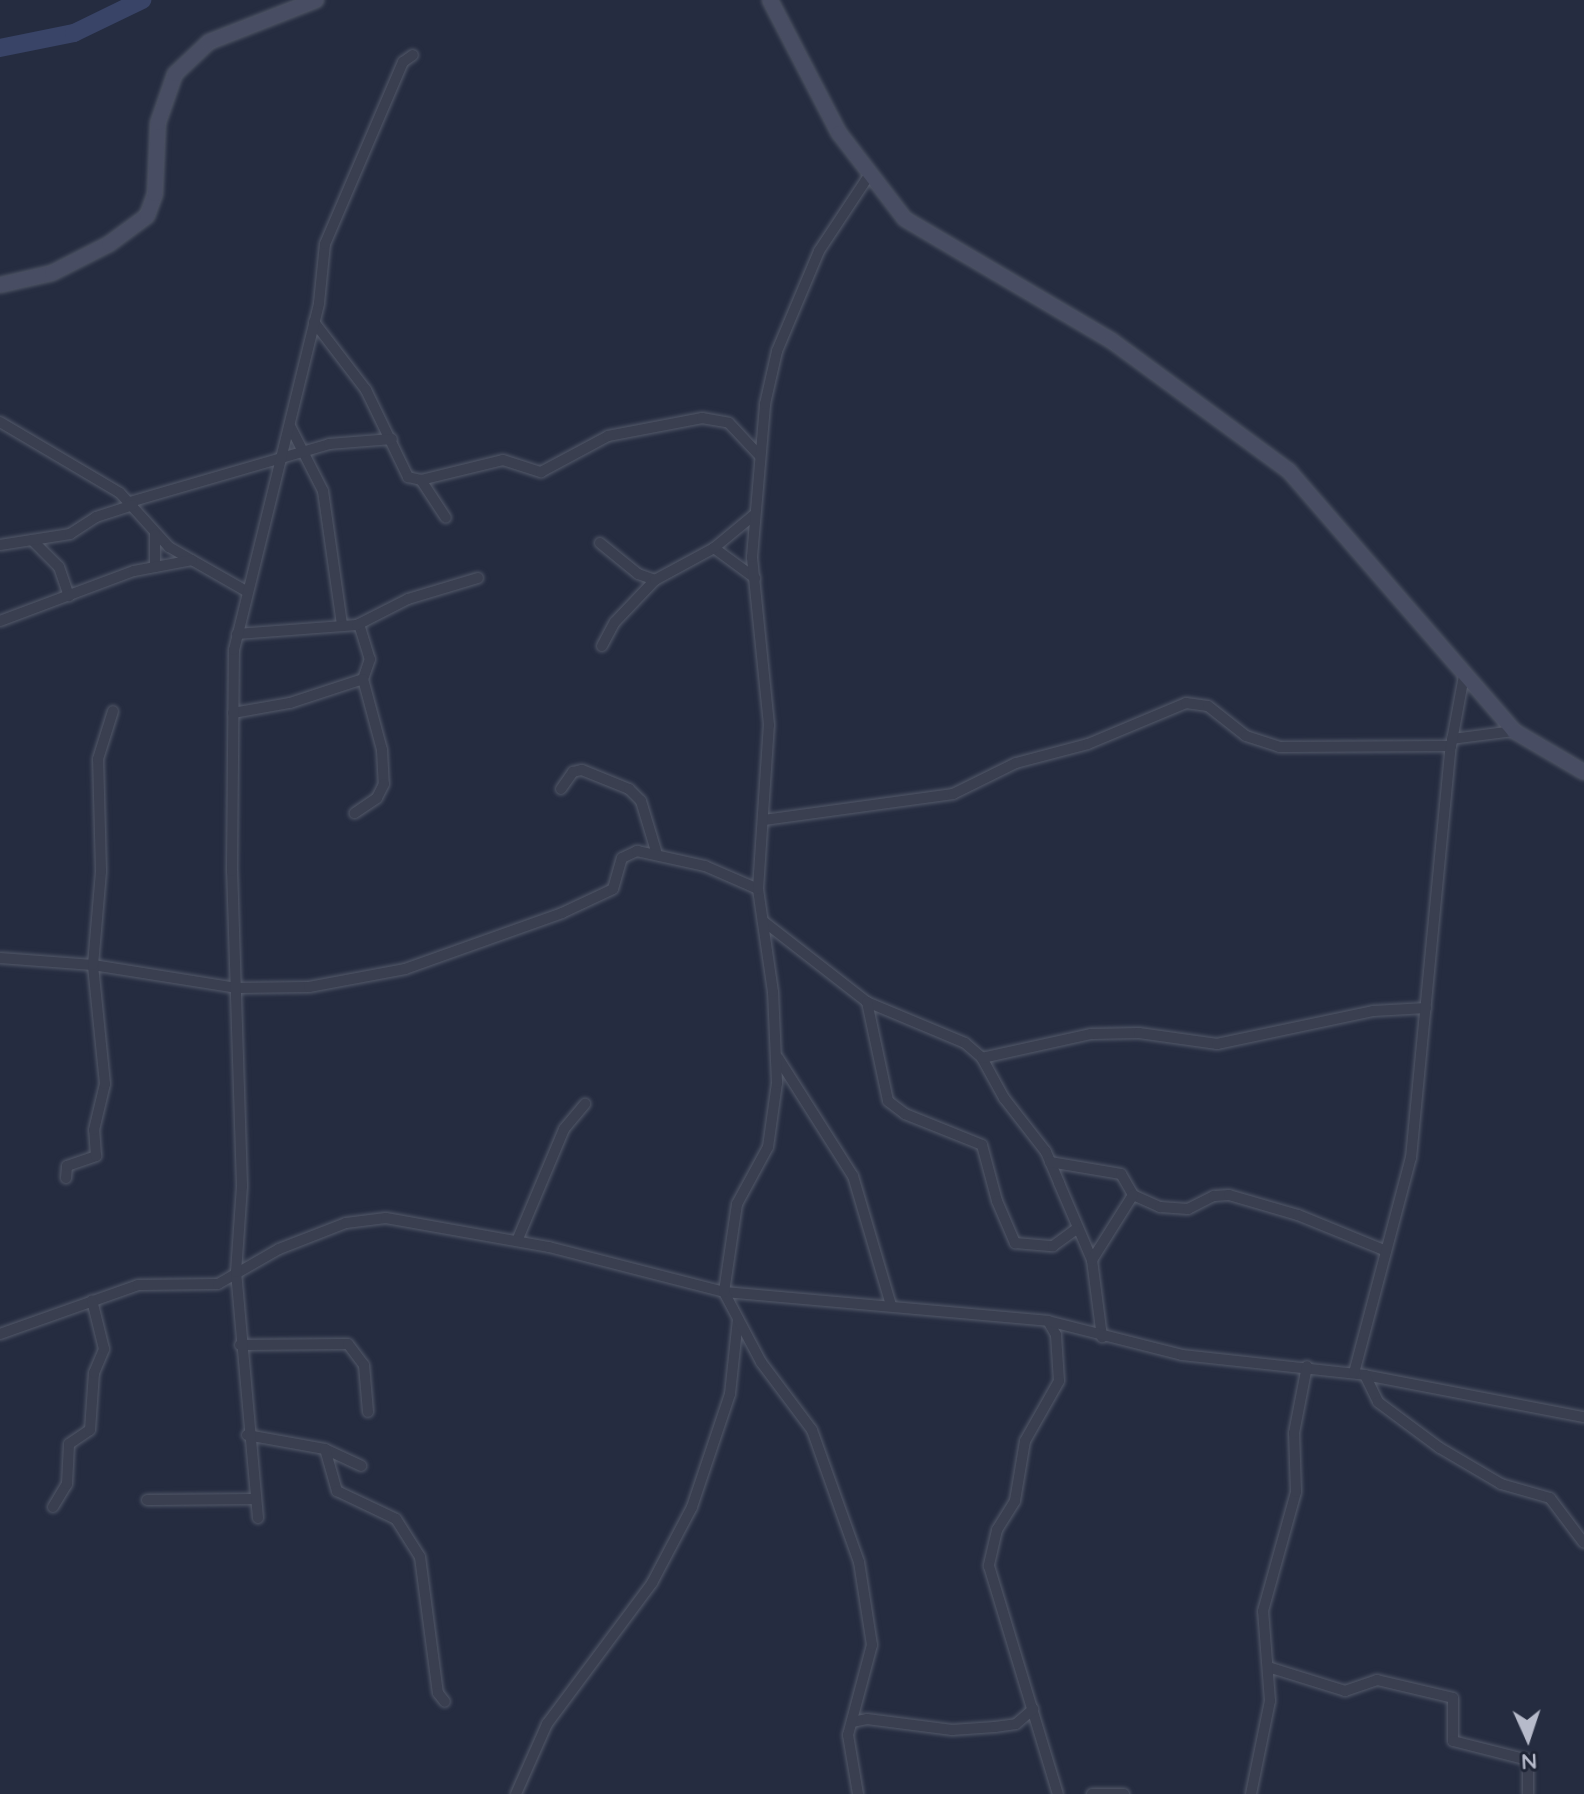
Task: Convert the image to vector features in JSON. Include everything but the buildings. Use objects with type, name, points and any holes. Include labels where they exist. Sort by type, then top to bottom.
[{"type":"street","points":[[0,285],[52,273],[109,244],[147,216],[155,194],[158,123],[175,74],[209,42],[316,0]]},
{"type":"street","points":[[770,0],[839,133],[905,219],[1112,341],[1289,471],[1514,731],[1584,772]]},
{"type":"street","points":[[258,1518],[247,1435],[236,1272],[242,1186],[233,713],[237,634],[314,322],[325,244],[403,62],[413,55]]},
{"type":"street","points":[[858,1794],[848,1759],[852,1722],[872,1645],[859,1562],[812,1430],[761,1362],[724,1292],[737,1204],[768,1147],[777,1056],[758,889],[769,725],[755,578],[754,515],[760,456],[777,351],[819,251],[870,174]]},
{"type":"street","points":[[314,322],[366,390],[392,439],[401,471],[421,480],[446,518]]},
{"type":"street","points":[[421,480],[503,460],[541,472],[608,436],[702,418],[729,423],[760,456]]},
{"type":"street","points":[[0,422],[58,452],[132,504],[155,534],[246,591]]},
{"type":"street","points":[[290,426],[301,455],[323,491],[342,625]]},
{"type":"street","points":[[0,545],[70,534],[96,517],[132,504],[282,461],[329,444],[392,439]]},
{"type":"street","points":[[602,646],[615,622],[655,580],[714,548],[754,515]]},
{"type":"street","points":[[155,534],[155,567]]},
{"type":"street","points":[[32,540],[59,567],[69,596]]},
{"type":"street","points":[[600,543],[638,574],[655,580]]},
{"type":"street","points":[[714,548],[755,578]]},
{"type":"street","points":[[0,621],[155,567],[192,560]]},
{"type":"street","points":[[237,634],[359,624],[408,599],[478,578]]},
{"type":"street","points":[[355,813],[377,798],[384,784],[382,750],[363,679],[370,659],[359,624]]},
{"type":"street","points":[[1464,676],[1451,743],[1411,1158],[1386,1251],[1359,1374],[1378,1402],[1440,1448],[1501,1484],[1550,1498],[1584,1543]]},
{"type":"street","points":[[233,713],[290,703],[363,679]]},
{"type":"street","points":[[764,820],[953,794],[1016,763],[1088,744],[1186,703],[1208,706],[1246,736],[1279,747],[1451,743],[1514,731]]},
{"type":"street","points":[[66,1178],[67,1166],[97,1152],[94,1130],[105,1084],[93,965],[100,897],[98,759],[113,711]]},
{"type":"street","points":[[561,789],[573,772],[582,770],[629,789],[641,801],[656,851]]},
{"type":"street","points":[[0,958],[93,965],[236,988],[334,984],[405,969],[608,893],[616,886],[622,858],[637,851],[656,851],[758,889]]},
{"type":"street","points":[[763,921],[867,1002],[965,1043],[982,1058],[1050,1162],[1075,1230],[1092,1260],[1095,1312],[1102,1337]]},
{"type":"street","points":[[867,1002],[888,1101],[905,1114],[982,1145],[997,1201],[1015,1243],[1053,1246],[1075,1230]]},
{"type":"street","points":[[982,1058],[1121,1032],[1217,1044],[1373,1011],[1426,1008]]},
{"type":"street","points":[[777,1056],[853,1176],[891,1305]]},
{"type":"street","points":[[517,1241],[564,1129],[585,1104]]},
{"type":"street","points":[[1050,1162],[1121,1174],[1133,1195],[1173,1209],[1229,1195],[1298,1215],[1386,1251]]},
{"type":"street","points":[[1092,1260],[1133,1195]]},
{"type":"street","points":[[0,1334],[138,1285],[210,1286],[279,1249],[368,1218],[422,1220],[724,1292],[1048,1321],[1182,1355],[1307,1366],[1359,1374],[1584,1417]]},
{"type":"street","points":[[53,1507],[65,1492],[69,1444],[90,1430],[94,1373],[104,1349],[92,1300]]},
{"type":"street","points":[[1080,1331],[1095,1312]]},
{"type":"street","points":[[516,1794],[547,1724],[652,1583],[692,1507],[730,1394],[738,1318]]},
{"type":"street","points":[[1048,1321],[1056,1335],[1059,1381],[1025,1441],[1012,1511],[997,1530],[989,1559],[1058,1794]]},
{"type":"street","points":[[240,1345],[348,1344],[364,1365],[368,1412]]},
{"type":"street","points":[[1251,1794],[1270,1701],[1263,1611],[1296,1492],[1294,1433],[1307,1366]]},
{"type":"street","points":[[247,1435],[325,1449],[361,1466]]},
{"type":"street","points":[[325,1449],[337,1491],[396,1519],[415,1546],[438,1693],[445,1702]]},
{"type":"street","points":[[147,1500],[256,1499]]},
{"type":"street","points":[[1268,1667],[1345,1691],[1377,1680],[1453,1698],[1453,1741],[1528,1760],[1528,1794]]},
{"type":"street","points":[[856,1708],[867,1719]]},
{"type":"street","points":[[1009,1725],[1033,1709]]},
{"type":"street","points":[[852,1722],[867,1719],[952,1730],[1009,1725],[1041,1737]]},
{"type":"street","points":[[1092,1794],[1124,1794]]},
{"type":"waterway","points":[[0,48],[74,33],[142,0]]}]
